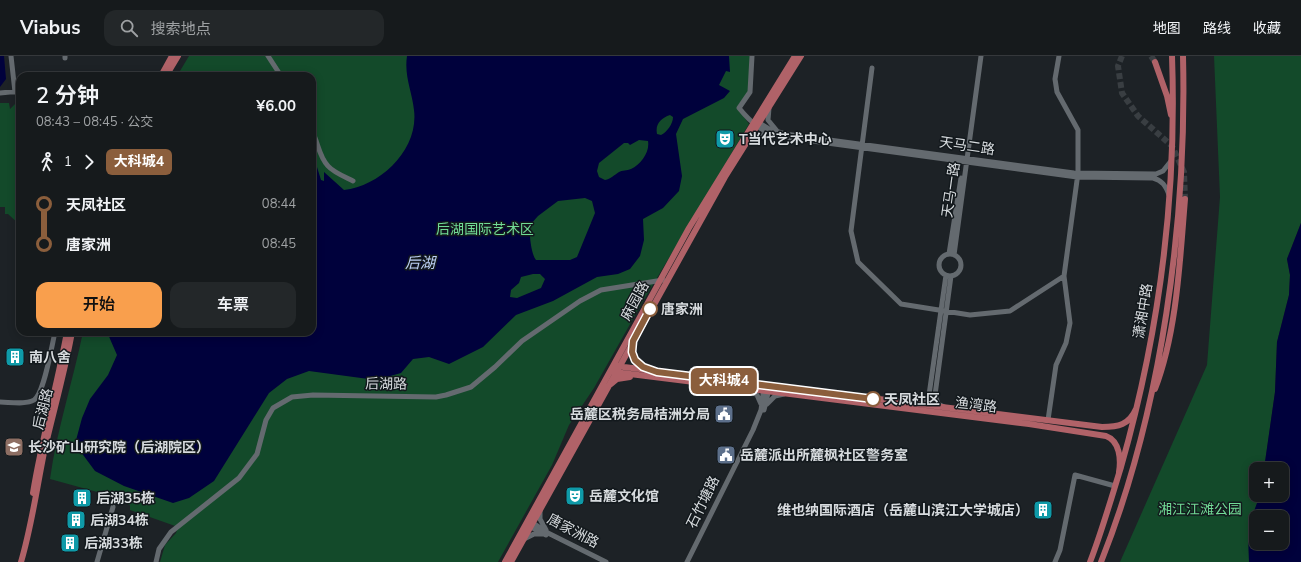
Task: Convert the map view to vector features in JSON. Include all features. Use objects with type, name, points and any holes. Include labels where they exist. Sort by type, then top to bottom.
[{"type":"main road","points":[[163,72],[172,56]]},
{"type":"main road","points":[[168,72],[178,56]]},
{"type":"main road","name":"麻园路","points":[[505,562],[529,523],[615,369],[690,228],[756,123],[795,56]]},
{"type":"main road","name":"麻园路","points":[[511,562],[524,540],[529,523],[541,508],[607,389],[615,369],[633,341],[663,280],[748,140],[756,123],[769,106],[801,56]]},
{"type":"main road","name":"潇湘中路","points":[[1090,562],[1115,486],[1136,409],[1158,292],[1172,159],[1172,56]]},
{"type":"main road","name":"潇湘中路","points":[[1101,562],[1125,491],[1149,403],[1165,319],[1179,198],[1183,128],[1183,56]]},
{"type":"main road","points":[[1155,62],[1167,96],[1173,128]]},
{"type":"main road","points":[[1149,403],[1162,369],[1174,309],[1185,199]]},
{"type":"main road","name":"后湖路","points":[[17,562],[30,513],[42,440],[56,386],[66,336]]},
{"type":"main road","name":"后湖路","points":[[21,562],[27,542],[49,431],[63,380],[71,336]]},
{"type":"main road","points":[[633,341],[632,352],[635,360],[643,367],[657,372]]},
{"type":"main road","name":"渔湾路","points":[[615,369],[657,372],[766,389],[947,408],[1102,427],[1115,427],[1129,420],[1136,409]]},
{"type":"main road","name":"渔湾路","points":[[615,369],[646,376],[744,389],[766,389],[787,394],[1029,424],[1106,436],[1113,440],[1118,448],[1120,460],[1119,472]]},
{"type":"main road","points":[[607,389],[614,382],[623,378],[646,376]]},
{"type":"street","points":[[11,56],[16,85]]},
{"type":"street","points":[[268,56],[278,72]]},
{"type":"street","points":[[752,56],[750,92],[739,108],[756,123],[777,134]]},
{"type":"street","name":"天马一路","points":[[966,160],[977,56]]},
{"type":"street","name":"天马一路","points":[[952,255],[981,56]]},
{"type":"street","points":[[1048,420],[1056,365],[1066,343],[1070,322],[1064,276],[1078,175],[1078,130],[1057,92],[1055,79],[1059,56]]},
{"type":"street","points":[[872,68],[851,231],[858,262],[901,304],[970,315],[1010,311],[1064,276]]},
{"type":"street","points":[[0,94],[16,91]]},
{"type":"street","points":[[769,106],[768,120],[777,134]]},
{"type":"street","points":[[748,140],[757,135],[777,134]]},
{"type":"street","name":"天马二路","points":[[777,134],[1078,175],[1160,173],[1168,166],[1172,159]]},
{"type":"street","points":[[316,138],[322,157],[328,167],[353,181]]},
{"type":"street","points":[[1078,175],[1157,179],[1165,185],[1169,196]]},
{"type":"street","name":"天马一路","points":[[952,255],[959,258],[961,265],[959,272],[948,275],[941,270],[940,263],[943,257],[952,255]]},
{"type":"street","name":"天马一路","points":[[947,408],[938,404],[935,395],[948,275]]},
{"type":"street","name":"后湖路","points":[[156,562],[159,549],[171,532],[238,478],[257,454],[266,420],[273,408],[292,397],[313,395],[446,396],[471,386],[495,367],[522,341],[580,300],[601,290],[663,280]]},
{"type":"street","name":"天马一路","points":[[916,405],[925,402],[929,395],[944,311]]},
{"type":"street","points":[[0,402],[31,401],[38,397],[46,375],[54,336]]},
{"type":"street","points":[[744,389],[757,396],[761,401],[762,410]]},
{"type":"street","name":"石竹塘路","points":[[689,562],[762,410],[766,389]]},
{"type":"street","points":[[762,410],[775,396],[787,394]]},
{"type":"street","points":[[1055,562],[1060,550],[1075,475],[1115,486]]},
{"type":"street","points":[[97,562],[113,507]]},
{"type":"street","points":[[524,540],[534,534],[547,534],[540,519],[541,508]]},
{"type":"street","name":"唐家洲路","points":[[529,523],[601,562]]},
{"type":"street","name":"唐家洲路","points":[[547,534],[606,562]]},
{"type":"green space","name":"后湖国际艺术区","points":[[189,56],[750,56],[749,91],[737,107],[749,124],[642,303],[594,388],[569,425],[552,465],[498,562],[160,562],[165,545],[176,533],[178,527],[130,510],[130,505],[119,501],[119,498],[50,479],[57,442],[82,336],[316,336],[316,72],[179,72]]},
{"type":"green space","name":"湘江江滩公园","points":[[1214,56],[1301,56],[1301,223],[1287,259],[1290,275],[1289,295],[1277,342],[1275,392],[1265,462],[1249,462],[1249,502],[1257,502],[1255,510],[1249,510],[1249,562],[1120,562],[1207,365],[1220,197]]},
{"type":"green space","points":[[0,103],[9,103],[10,109],[16,103],[16,221],[8,214],[5,214],[5,207],[0,207]]},
{"type":"water","points":[[0,56],[4,56],[6,79],[0,87]]},
{"type":"water","name":"后湖","points":[[407,56],[729,56],[730,72],[726,71],[719,85],[730,91],[724,98],[683,119],[676,134],[682,176],[679,191],[663,208],[643,219],[644,240],[640,256],[630,269],[618,274],[597,277],[553,301],[516,315],[483,347],[449,364],[429,357],[413,359],[401,373],[376,380],[309,371],[287,379],[269,393],[214,481],[189,498],[173,503],[124,486],[95,471],[75,444],[82,418],[90,399],[108,375],[117,355],[109,336],[316,336],[316,167],[321,180],[324,181],[324,172],[344,190],[358,187],[371,181],[384,173],[395,163],[404,151],[414,124],[414,110],[407,77]],"holes":[[[670,115],[673,117],[671,125],[663,134],[657,134],[659,122]],[[639,140],[648,141],[648,149],[644,157],[635,167],[620,171],[611,178],[605,180],[599,177],[597,171],[599,163],[624,143],[628,143],[630,145]],[[585,198],[592,201],[595,213],[577,257],[570,260],[536,260],[531,244],[530,225],[538,216],[558,201]],[[540,274],[545,279],[541,288],[517,298],[510,297],[511,290],[519,283],[521,277]]]},
{"type":"water","points":[[1301,223],[1301,562],[1249,562],[1248,528],[1249,525],[1249,550],[1289,550],[1289,510],[1255,510],[1257,502],[1289,502],[1289,462],[1265,462],[1275,392],[1277,342],[1289,295],[1290,275],[1287,259]]},
{"type":"tunnel","points":[[1122,56],[1118,66],[1122,93],[1138,116],[1172,146],[1184,172],[1185,199]]},
{"type":"tunnel","points":[[1151,56],[1155,62]]},
{"type":"bus line","name":"大科城4","points":[[650,309],[633,341],[632,352],[638,364],[650,370],[815,393],[873,399]]},
{"type":"place","name":"T当代艺术中心","points":[[725,139]]},
{"type":"place","name":"唐家洲","points":[[650,309]]},
{"type":"place","name":"南八舍","points":[[15,357]]},
{"type":"place","name":"天凤社区","points":[[873,399]]},
{"type":"place","name":"岳麓区税务局桔洲分局","points":[[724,414]]},
{"type":"place","name":"长沙矿山研究院（后湖院区）","points":[[14,447]]},
{"type":"place","name":"岳麓派出所麓枫社区警务室","points":[[726,455]]},
{"type":"place","name":"岳麓文化馆","points":[[575,496]]},
{"type":"place","name":"后湖35栋","points":[[82,498]]},
{"type":"place","name":"维也纳国际酒店（岳麓山滨江大学城店）","points":[[1043,510]]},
{"type":"place","name":"后湖34栋","points":[[76,520]]},
{"type":"place","name":"后湖33栋","points":[[70,543]]}]
